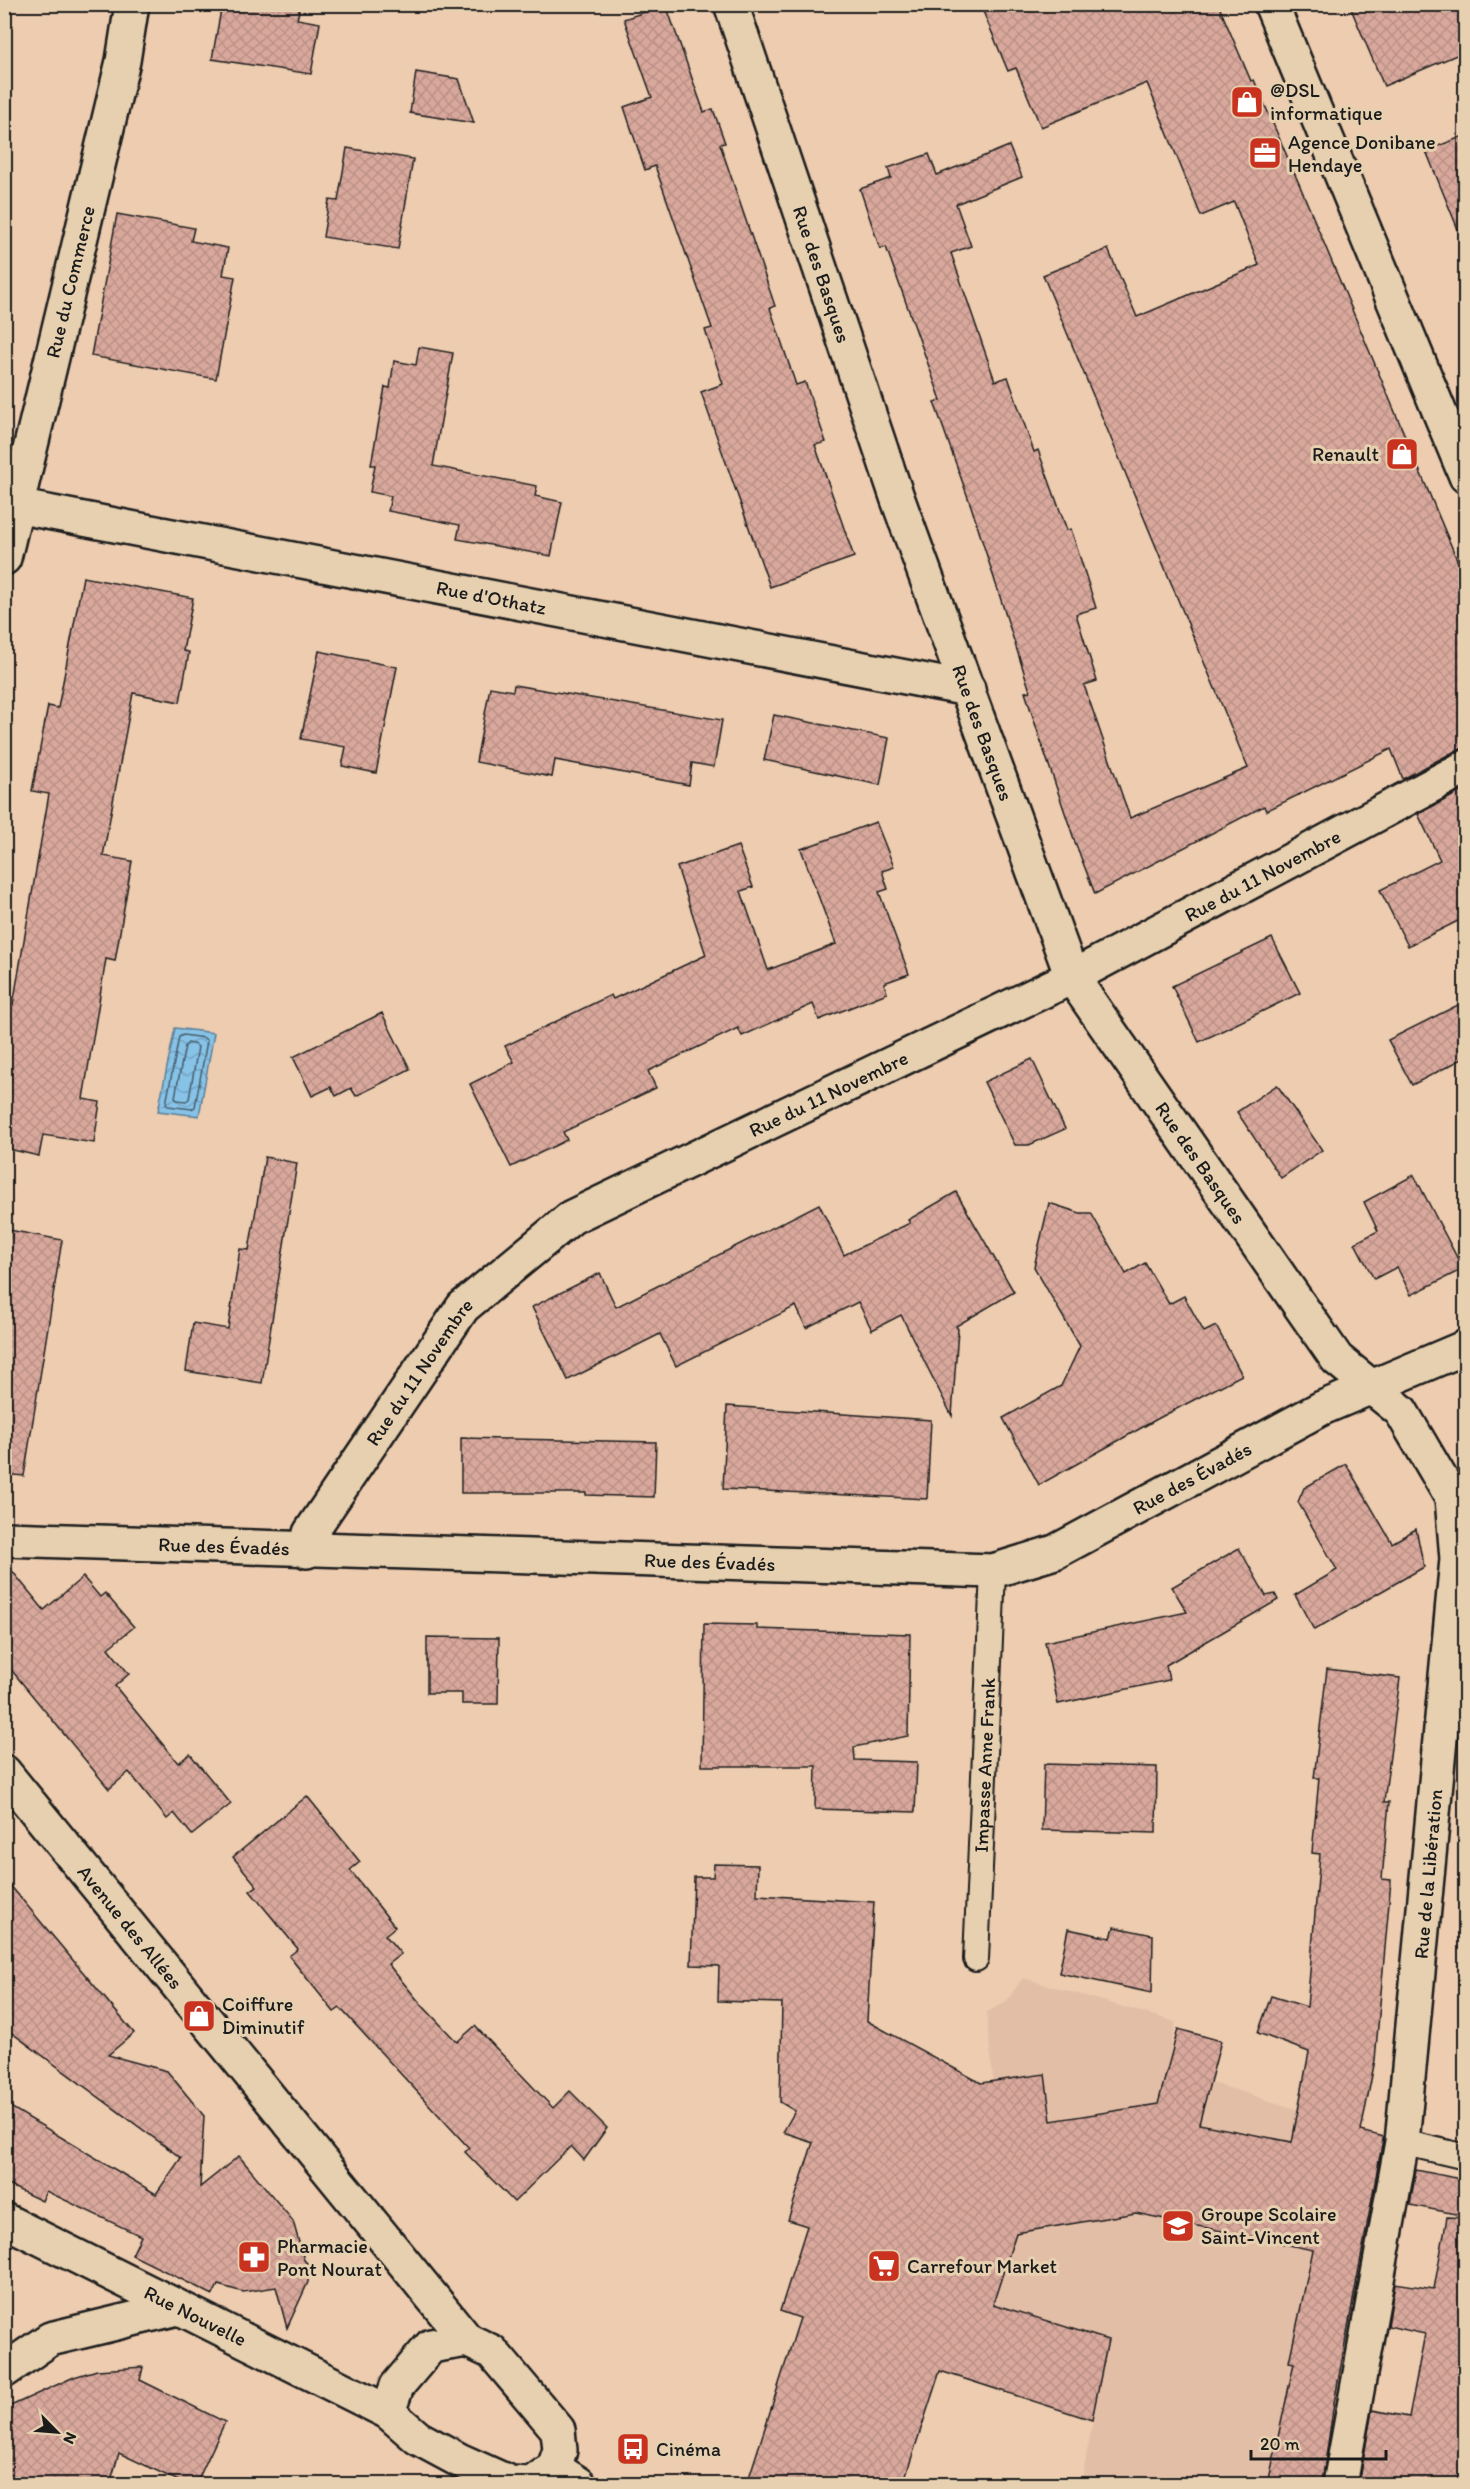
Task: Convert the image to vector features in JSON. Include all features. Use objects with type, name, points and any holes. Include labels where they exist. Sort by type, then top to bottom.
[{"type":"street","name":"Rue du Commerce","points":[[4,558],[123,61],[132,4]]},
{"type":"street","name":"Rue des Basques","points":[[731,4],[893,485],[1072,977],[1337,1359],[1372,1388]]},
{"type":"street","points":[[1271,4],[1466,476]]},
{"type":"street","name":"Rue d'Othatz","points":[[16,506],[968,689]]},
{"type":"street","name":"Rue du 11 Novembre","points":[[307,1551],[310,1533],[463,1307],[572,1217],[1072,977],[1466,767]]},
{"type":"street","points":[[1372,1388],[1466,1347]]},
{"type":"street","name":"Rue des Évadés","points":[[4,1539],[307,1551],[993,1571],[1055,1552],[1322,1408],[1372,1388]]},
{"type":"street","name":"Rue de la Libération","points":[[1340,2484],[1402,2142],[1457,1559],[1452,1498],[1401,1411],[1372,1388]]},
{"type":"street","name":"Avenue des Allées","points":[[4,1772],[467,2340]]},
{"type":"street","name":"Rue Nouvelle","points":[[4,2220],[388,2412],[418,2438],[459,2460],[510,2483],[556,2481]]},
{"type":"street","points":[[415,2276],[431,2346]]},
{"type":"street","points":[[4,2371],[50,2339],[178,2307]]},
{"type":"street","points":[[388,2412],[397,2386],[431,2346],[467,2340],[492,2352],[558,2430],[560,2450],[556,2481]]},
{"type":"lane","name":"Impasse Anne Frank","points":[[976,1959],[993,1571]]},
{"type":"lane","points":[[1402,2142],[1466,2157]]},
{"type":"shaded area","name":"Groupe Scolaire Saint-Vincent","points":[[1023,1978],[1176,2022],[1167,2071],[1210,2082],[1387,2138],[1319,2484],[1081,2484],[1108,2340],[965,2295],[1003,2175],[986,2012],[1005,2003]]},
{"type":"water","points":[[175,1028],[214,1033],[199,1116],[158,1111]]},
{"type":"building","points":[[222,4],[279,4],[300,8],[297,19],[320,23],[311,74],[212,59]]},
{"type":"building","points":[[980,4],[1218,4],[1300,186],[1466,581],[1466,748],[1457,750],[1403,779],[1391,749],[1266,811],[1264,806],[1095,894],[1041,742],[1025,692],[1030,691],[971,506],[934,402],[941,400],[886,247],[880,249],[860,189],[891,178],[888,168],[929,154],[937,175],[1009,146],[1022,177],[956,204],[971,246],[951,253],[995,381],[1008,377],[1034,452],[1038,450],[1067,530],[1071,529],[1096,608],[1076,614],[1097,681],[1084,685],[1130,818],[1248,768],[1043,275],[1108,249],[1137,317],[1259,265],[1234,202],[1201,216],[1147,83],[1041,127],[1016,68],[1008,71]]},
{"type":"building","points":[[1349,4],[1466,4],[1466,51],[1384,86]]},
{"type":"building","points":[[666,5],[704,112],[713,109],[725,143],[720,144],[775,306],[770,308],[796,385],[805,382],[826,442],[815,445],[854,557],[770,587],[701,392],[723,384],[705,330],[712,328],[655,166],[645,170],[624,107],[652,97],[624,19]]},
{"type":"building","points":[[416,72],[459,79],[474,123],[410,113]]},
{"type":"building","points":[[1466,135],[1466,244],[1464,244],[1426,151]]},
{"type":"building","points":[[347,148],[413,159],[398,249],[323,237],[329,200],[338,201]]},
{"type":"building","points":[[117,214],[194,228],[191,241],[228,248],[223,275],[235,277],[216,379],[91,356]]},
{"type":"building","points":[[419,347],[453,353],[433,466],[537,486],[535,496],[562,502],[551,556],[457,539],[460,525],[388,511],[391,496],[370,492],[375,465],[371,465],[385,387],[390,388],[394,361],[416,365]]},
{"type":"building","points":[[83,577],[193,598],[183,651],[189,652],[180,702],[133,693],[103,856],[132,861],[115,961],[106,959],[83,1099],[100,1102],[94,1143],[43,1135],[39,1156],[4,1148],[4,1004],[13,1005],[49,794],[32,791],[48,706],[58,708]]},
{"type":"building","points":[[319,651],[397,667],[376,773],[342,766],[346,747],[301,739]]},
{"type":"building","points":[[514,685],[722,720],[714,767],[692,763],[689,785],[555,760],[552,777],[476,762],[490,687],[513,691]]},
{"type":"building","points":[[774,715],[889,738],[880,785],[764,760]]},
{"type":"building","points":[[1466,789],[1466,917],[1408,946],[1380,890],[1440,860],[1418,814]]},
{"type":"building","points":[[876,822],[894,867],[882,871],[888,889],[879,892],[909,974],[884,983],[887,993],[819,1020],[813,1004],[742,1036],[738,1028],[648,1071],[656,1088],[563,1132],[567,1140],[511,1167],[470,1084],[514,1062],[505,1046],[611,995],[613,999],[706,955],[677,867],[738,846],[753,887],[741,891],[768,970],[836,944],[801,849]]},
{"type":"building","points":[[1272,938],[1300,993],[1199,1042],[1172,986]]},
{"type":"building","points":[[1466,1001],[1466,1057],[1412,1085],[1388,1040]]},
{"type":"building","points":[[382,1013],[410,1069],[356,1096],[351,1088],[336,1096],[331,1087],[312,1096],[293,1057]]},
{"type":"building","points":[[1032,1059],[1065,1129],[1029,1145],[1015,1145],[984,1082]]},
{"type":"building","points":[[1277,1085],[1322,1150],[1281,1178],[1237,1112]]},
{"type":"building","points":[[265,1157],[297,1163],[262,1383],[186,1371],[193,1323],[228,1329],[240,1249],[249,1250]]},
{"type":"building","points":[[1414,1175],[1463,1269],[1411,1295],[1397,1267],[1374,1279],[1355,1243],[1378,1231],[1364,1202]]},
{"type":"building","points":[[956,1192],[1014,1292],[956,1326],[958,1329],[952,1416],[901,1315],[872,1330],[858,1302],[806,1328],[796,1306],[676,1366],[660,1334],[568,1380],[532,1307],[600,1273],[616,1307],[819,1204],[844,1255],[910,1223],[908,1220]]},
{"type":"building","points":[[1049,1203],[1080,1213],[1091,1213],[1126,1274],[1145,1263],[1169,1304],[1184,1296],[1204,1332],[1216,1326],[1242,1375],[1039,1485],[1003,1418],[1061,1386],[1080,1346],[1034,1267]]},
{"type":"building","points":[[4,1229],[62,1240],[24,1476],[4,1474]]},
{"type":"building","points":[[727,1406],[931,1420],[927,1499],[723,1489]]},
{"type":"building","points":[[461,1438],[656,1442],[654,1497],[586,1495],[586,1493],[461,1493]]},
{"type":"building","points":[[1346,1464],[1392,1543],[1416,1529],[1424,1567],[1314,1630],[1295,1595],[1337,1570],[1298,1502],[1304,1488]]},
{"type":"building","points":[[1239,1548],[1266,1596],[1275,1594],[1278,1600],[1166,1665],[1169,1680],[1058,1704],[1045,1642],[1187,1612],[1172,1587]]},
{"type":"building","points":[[4,1561],[44,1610],[83,1577],[100,1597],[105,1593],[134,1627],[108,1648],[129,1674],[115,1686],[178,1763],[190,1754],[231,1804],[192,1835],[174,1813],[167,1819],[129,1772],[109,1789],[4,1661]]},
{"type":"building","points":[[704,1624],[757,1625],[757,1629],[910,1634],[908,1736],[854,1747],[855,1760],[917,1762],[915,1812],[815,1809],[816,1766],[702,1766]]},
{"type":"building","points":[[427,1637],[499,1638],[498,1704],[462,1704],[462,1693],[427,1693]]},
{"type":"building","points":[[1327,1669],[1400,1678],[1384,1802],[1389,1802],[1382,1879],[1391,1880],[1375,2060],[1361,2131],[1384,2137],[1334,2403],[1322,2484],[1268,2484],[1294,2363],[1289,2362],[1313,2250],[1136,2213],[1016,2233],[993,2304],[1108,2340],[1092,2420],[940,2371],[903,2484],[747,2484],[800,2318],[780,2311],[807,2226],[788,2220],[813,2142],[783,2132],[795,2111],[780,2102],[782,2003],[718,2001],[719,1966],[691,1965],[694,1877],[713,1877],[714,1864],[758,1865],[757,1895],[874,1902],[867,2021],[981,2083],[1045,2074],[1051,2121],[1158,2104],[1178,2029],[1221,2041],[1199,2124],[1292,2142],[1309,2052],[1258,2033],[1271,1996],[1307,2007],[1320,1854],[1312,1853],[1319,1778],[1314,1778]]},
{"type":"building","points":[[1044,1764],[1157,1767],[1156,1833],[1042,1830]]},
{"type":"building","points":[[307,1796],[360,1862],[350,1870],[395,1927],[385,1935],[401,1954],[388,1964],[420,2003],[457,2042],[475,2026],[553,2108],[570,2091],[607,2128],[584,2160],[571,2146],[514,2202],[465,2152],[469,2148],[340,2008],[334,2012],[289,1956],[298,1949],[250,1891],[257,1886],[233,1857]]},
{"type":"building","points":[[4,1878],[134,2033],[108,2055],[167,2071],[204,2116],[200,2187],[239,2156],[293,2221],[304,2260],[308,2264],[308,2282],[287,2328],[276,2287],[243,2292],[218,2285],[213,2295],[132,2255],[141,2236],[46,2191],[42,2201],[4,2183],[4,2103],[156,2194],[181,2158],[4,2027]]},
{"type":"building","points":[[1114,1927],[1153,1935],[1152,1993],[1059,1973],[1068,1929],[1111,1938]]},
{"type":"building","points":[[1416,2170],[1466,2180],[1466,2216],[1410,2205]]},
{"type":"building","points":[[1447,2217],[1466,2218],[1466,2484],[1359,2484],[1372,2410],[1409,2417],[1425,2334],[1388,2326],[1395,2283],[1434,2289]]},
{"type":"building","points":[[143,2367],[140,2380],[225,2422],[196,2484],[185,2484],[119,2453],[110,2484],[4,2484],[4,2409],[74,2377],[97,2370]]},
{"type":"place","name":"@DSL informatique","points":[[1247,102]]},
{"type":"place","name":"Agence Donibane Hendaye","points":[[1265,153]]},
{"type":"place","name":"Renault","points":[[1402,454]]},
{"type":"place","name":"Coiffure Diminutif","points":[[199,2016]]},
{"type":"place","name":"Groupe Scolaire Saint-Vincent","points":[[1178,2226]]},
{"type":"place","name":"Pharmacie Pont Nourat","points":[[254,2257]]},
{"type":"place","name":"Carrefour Market","points":[[884,2266]]},
{"type":"place","name":"Cinéma","points":[[633,2449]]}]
